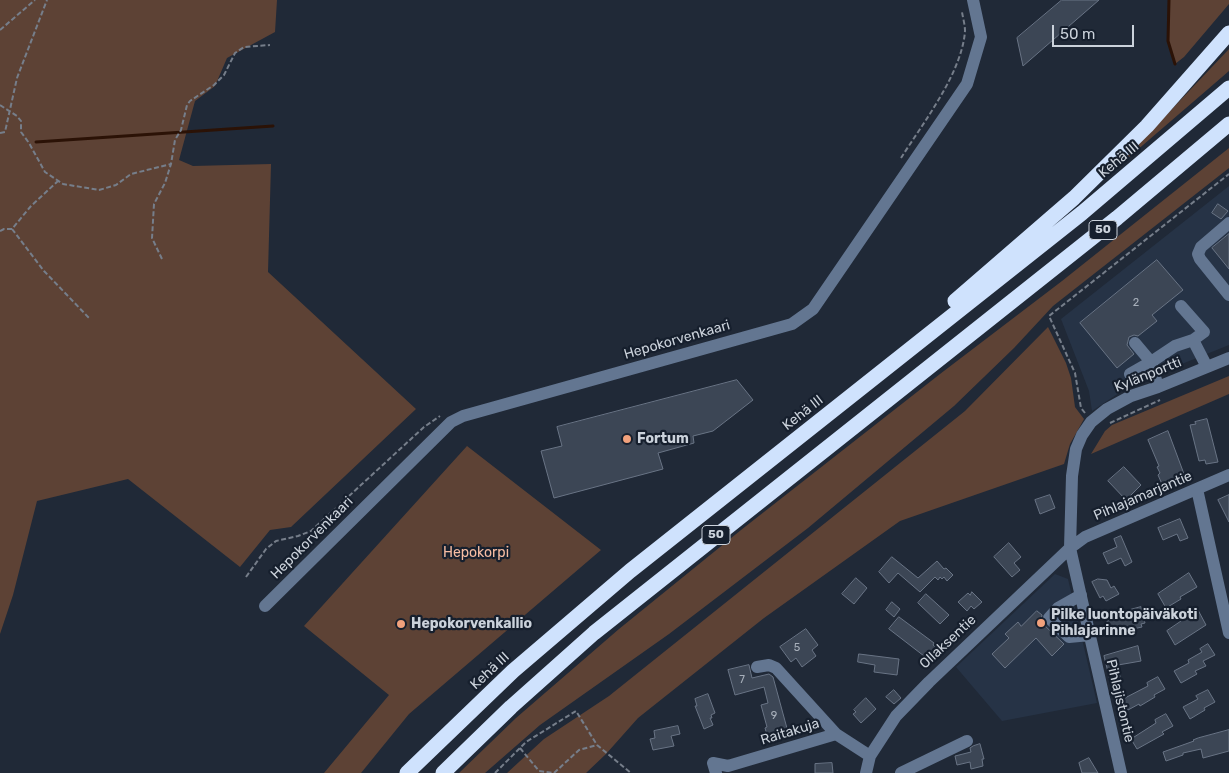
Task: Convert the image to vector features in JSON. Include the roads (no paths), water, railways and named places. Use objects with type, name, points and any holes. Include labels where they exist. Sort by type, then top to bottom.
[{"type":"highway","points":[[910,350],[956,300],[1074,198],[1147,126],[1229,33]]},
{"type":"highway","name":"Kehä III","points":[[406,773],[513,671],[572,619],[1082,213],[1229,88]]},
{"type":"highway","name":"50","points":[[443,773],[511,707],[601,628],[1117,218],[1229,124]]},
{"type":"highway","points":[[1204,146],[1229,132]]},
{"type":"street","name":"Hepokorvenkaari","points":[[265,606],[451,422],[463,416],[792,324],[813,309],[967,84],[981,37],[967,4]]},
{"type":"street","points":[[1229,223],[1201,248],[1198,254],[1229,294]]},
{"type":"street","points":[[1130,374],[1175,346],[1193,340],[1204,332],[1181,306]]},
{"type":"street","points":[[1193,340],[1208,367]]},
{"type":"street","points":[[1135,342],[1151,362],[1158,387]]},
{"type":"street","name":"Kylänportti","points":[[1070,548],[1072,476],[1076,450],[1082,435],[1091,422],[1107,409],[1132,396],[1229,358]]},
{"type":"street","name":"Pihlajamarjantie","points":[[1070,548],[1085,538],[1229,475]]},
{"type":"street","points":[[1197,489],[1229,633]]},
{"type":"street","name":"Pihlajistontie","points":[[1070,548],[1121,773]]},
{"type":"street","name":"Ollaksentie","points":[[866,773],[870,756],[896,716],[929,682],[1070,548]]},
{"type":"street","points":[[1081,595],[1058,608],[1049,618],[1069,637],[1090,634]]},
{"type":"street","points":[[757,667],[769,664],[776,668],[836,734]]},
{"type":"street","name":"Raitakuja","points":[[714,768],[728,766],[836,734],[870,756]]},
{"type":"street","points":[[901,773],[967,741]]},
{"type":"waterway","points":[[1169,0],[1168,41],[1175,64]]},
{"type":"waterway","points":[[36,142],[273,126]]},
{"type":"place","name":"Fortum","points":[[627,439]]},
{"type":"place","name":"Pilke luontopäiväkoti Pihlajarinne","points":[[1041,623]]},
{"type":"place","name":"Hepokorvenkallio","points":[[401,624]]},
{"type":"park label","name":"Hepokorpi","points":[[476,553]]}]
